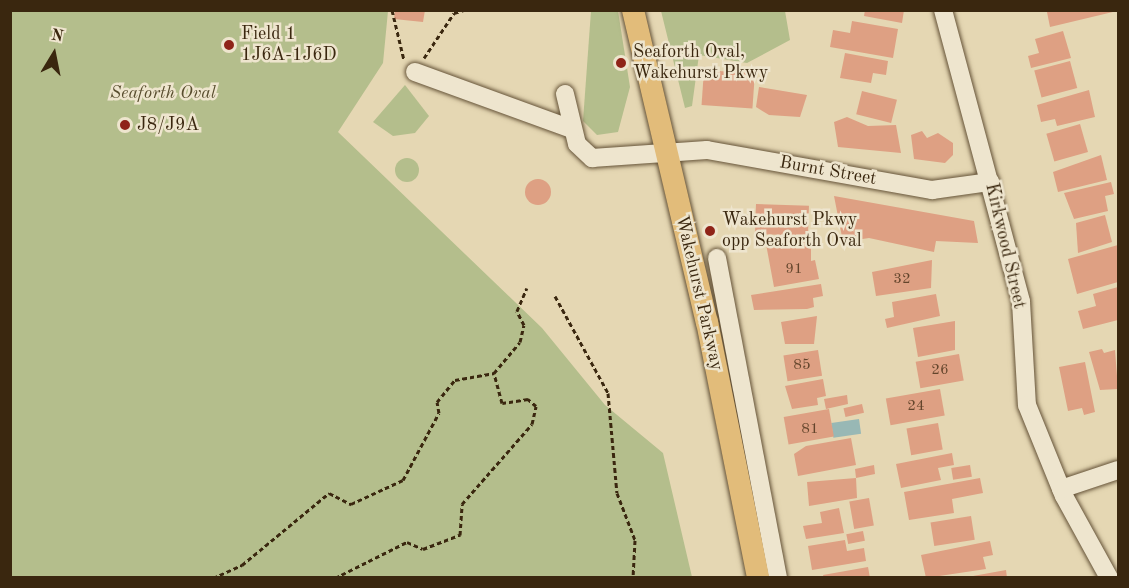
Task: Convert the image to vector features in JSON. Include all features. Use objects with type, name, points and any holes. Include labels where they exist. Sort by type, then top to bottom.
[{"type":"main road","name":"Wakehurst Parkway","points":[[633,10],[757,522],[758,578]]},
{"type":"street","name":"Kirkwood Street","points":[[943,10],[1021,302],[1027,405],[1061,489],[1109,578]]},
{"type":"street","points":[[415,72],[572,129]]},
{"type":"street","points":[[565,94],[572,129]]},
{"type":"street","name":"Burnt Street","points":[[572,129],[592,158],[666,149],[707,150],[932,190],[990,182]]},
{"type":"street","points":[[717,258],[757,522],[778,578]]},
{"type":"street","points":[[1061,489],[1119,470]]},
{"type":"path","points":[[392,10],[407,72],[415,72],[454,13],[464,10]]},
{"type":"path","points":[[213,578],[242,566],[329,494],[351,504],[403,480],[439,413],[437,402],[455,380],[494,373],[520,342],[524,325],[517,311],[527,288]]},
{"type":"path","points":[[555,296],[608,393],[617,493],[635,540],[633,578]]},
{"type":"path","points":[[335,578],[407,542],[423,549],[460,535],[462,504],[532,424],[536,406],[528,399],[502,403],[494,373]]},
{"type":"green space","name":"Seaforth Oval","points":[[10,11],[388,11],[383,63],[338,132],[542,328],[605,405],[663,453],[692,577],[11,577]]},
{"type":"green space","points":[[591,11],[618,11],[630,87],[618,132],[597,135],[583,121]]},
{"type":"green space","points":[[661,11],[785,11],[790,40],[747,63],[699,55],[692,106],[685,108]]},
{"type":"green space","points":[[405,85],[429,116],[415,133],[393,136],[373,122]]},
{"type":"green space","points":[[407,158],[412,159],[418,165],[418,175],[412,181],[407,182],[402,181],[396,175],[395,170],[396,165],[402,159]]},
{"type":"water","points":[[859,419],[861,434],[833,438],[831,423]]},
{"type":"building","points":[[395,10],[425,10],[423,22],[394,19]]},
{"type":"building","points":[[865,10],[904,10],[902,23],[864,16]]},
{"type":"building","points":[[1054,10],[1117,11],[1050,27],[1047,12]]},
{"type":"building","points":[[852,21],[898,29],[893,58],[830,47],[833,30],[850,33]]},
{"type":"building","points":[[1063,31],[1071,58],[1031,68],[1028,56],[1039,53],[1035,39]]},
{"type":"building","points":[[845,53],[888,61],[886,75],[873,73],[871,83],[840,78]]},
{"type":"building","points":[[1070,61],[1077,88],[1042,98],[1034,71]]},
{"type":"building","points":[[704,70],[755,74],[752,108],[702,105]]},
{"type":"building","points":[[759,87],[807,95],[800,117],[769,115],[756,107]]},
{"type":"building","points":[[1089,90],[1095,117],[1057,126],[1055,119],[1041,122],[1037,105]]},
{"type":"building","points":[[862,91],[897,100],[891,123],[856,114]]},
{"type":"building","points":[[847,117],[868,126],[896,125],[901,153],[838,147],[834,122]]},
{"type":"building","points":[[1080,124],[1088,152],[1054,162],[1046,134]]},
{"type":"building","points":[[922,131],[927,138],[938,133],[953,143],[953,155],[945,163],[914,159],[911,135]]},
{"type":"building","points":[[1101,155],[1107,180],[1058,192],[1053,172]]},
{"type":"building","points":[[538,179],[547,183],[551,192],[547,201],[538,205],[529,201],[525,192],[529,183]]},
{"type":"building","points":[[1111,182],[1114,194],[1105,196],[1108,211],[1074,219],[1064,193]]},
{"type":"building","points":[[834,196],[974,221],[978,243],[936,241],[934,252],[869,238],[843,242]]},
{"type":"building","points":[[756,204],[809,206],[808,236],[755,234]]},
{"type":"building","points":[[1105,215],[1112,242],[1078,253],[1076,223]]},
{"type":"building","points":[[782,239],[783,243],[811,242],[811,261],[815,260],[819,279],[774,287],[766,244]]},
{"type":"building","points":[[1118,245],[1118,282],[1077,294],[1068,259]]},
{"type":"building","points":[[932,260],[931,288],[876,296],[872,272]]},
{"type":"building","points":[[821,284],[823,296],[813,298],[814,307],[754,310],[751,295]]},
{"type":"building","points":[[1118,287],[1118,320],[1083,329],[1078,311],[1096,306],[1093,294]]},
{"type":"building","points":[[936,294],[940,316],[887,328],[885,319],[894,317],[892,302]]},
{"type":"building","points":[[817,316],[814,344],[785,344],[781,322]]},
{"type":"building","points":[[955,321],[955,350],[918,357],[913,328]]},
{"type":"building","points":[[1102,349],[1104,353],[1115,350],[1118,389],[1100,390],[1089,352]]},
{"type":"building","points":[[818,350],[822,376],[787,381],[783,355]]},
{"type":"building","points":[[959,354],[964,381],[920,388],[916,362]]},
{"type":"building","points":[[1085,362],[1095,412],[1084,415],[1082,408],[1068,411],[1059,367]]},
{"type":"building","points":[[823,379],[826,396],[817,398],[818,405],[792,409],[785,386]]},
{"type":"building","points":[[940,389],[945,416],[891,425],[886,399]]},
{"type":"building","points":[[847,395],[848,404],[826,409],[824,399]]},
{"type":"building","points":[[862,404],[864,413],[846,417],[843,408]]},
{"type":"building","points":[[829,409],[834,437],[789,445],[784,417]]},
{"type":"building","points":[[938,423],[943,450],[911,455],[906,429]]},
{"type":"building","points":[[851,438],[856,465],[798,476],[794,454],[806,446]]},
{"type":"building","points":[[952,453],[954,465],[938,468],[941,480],[901,488],[896,464]]},
{"type":"building","points":[[874,465],[875,474],[856,478],[855,469]]},
{"type":"building","points":[[970,465],[972,477],[953,480],[951,468]]},
{"type":"building","points":[[856,478],[857,498],[809,506],[807,482]]},
{"type":"building","points":[[980,478],[983,493],[952,499],[954,513],[909,520],[904,492]]},
{"type":"building","points":[[869,498],[874,526],[854,529],[849,501]]},
{"type":"building","points":[[839,508],[844,533],[806,539],[803,526],[822,523],[820,512]]},
{"type":"building","points":[[971,516],[975,540],[934,546],[931,522]]},
{"type":"building","points":[[863,531],[865,541],[848,544],[846,534]]},
{"type":"building","points":[[845,540],[847,551],[864,548],[866,561],[812,570],[808,546]]},
{"type":"building","points":[[990,541],[993,555],[983,557],[986,569],[926,578],[921,555]]},
{"type":"building","points":[[868,567],[870,578],[824,578],[823,575]]},
{"type":"building","points":[[1006,570],[1007,578],[973,578],[973,576]]},
{"type":"place","name":"Field 1 1J6A-1J6D","points":[[229,45]]},
{"type":"place","name":"Seaforth Oval, Wakehurst Pkwy","points":[[621,63]]},
{"type":"place","name":"J8/J9A","points":[[125,125]]},
{"type":"place","name":"Wakehurst Pkwy opp Seaforth Oval","points":[[710,231]]}]
